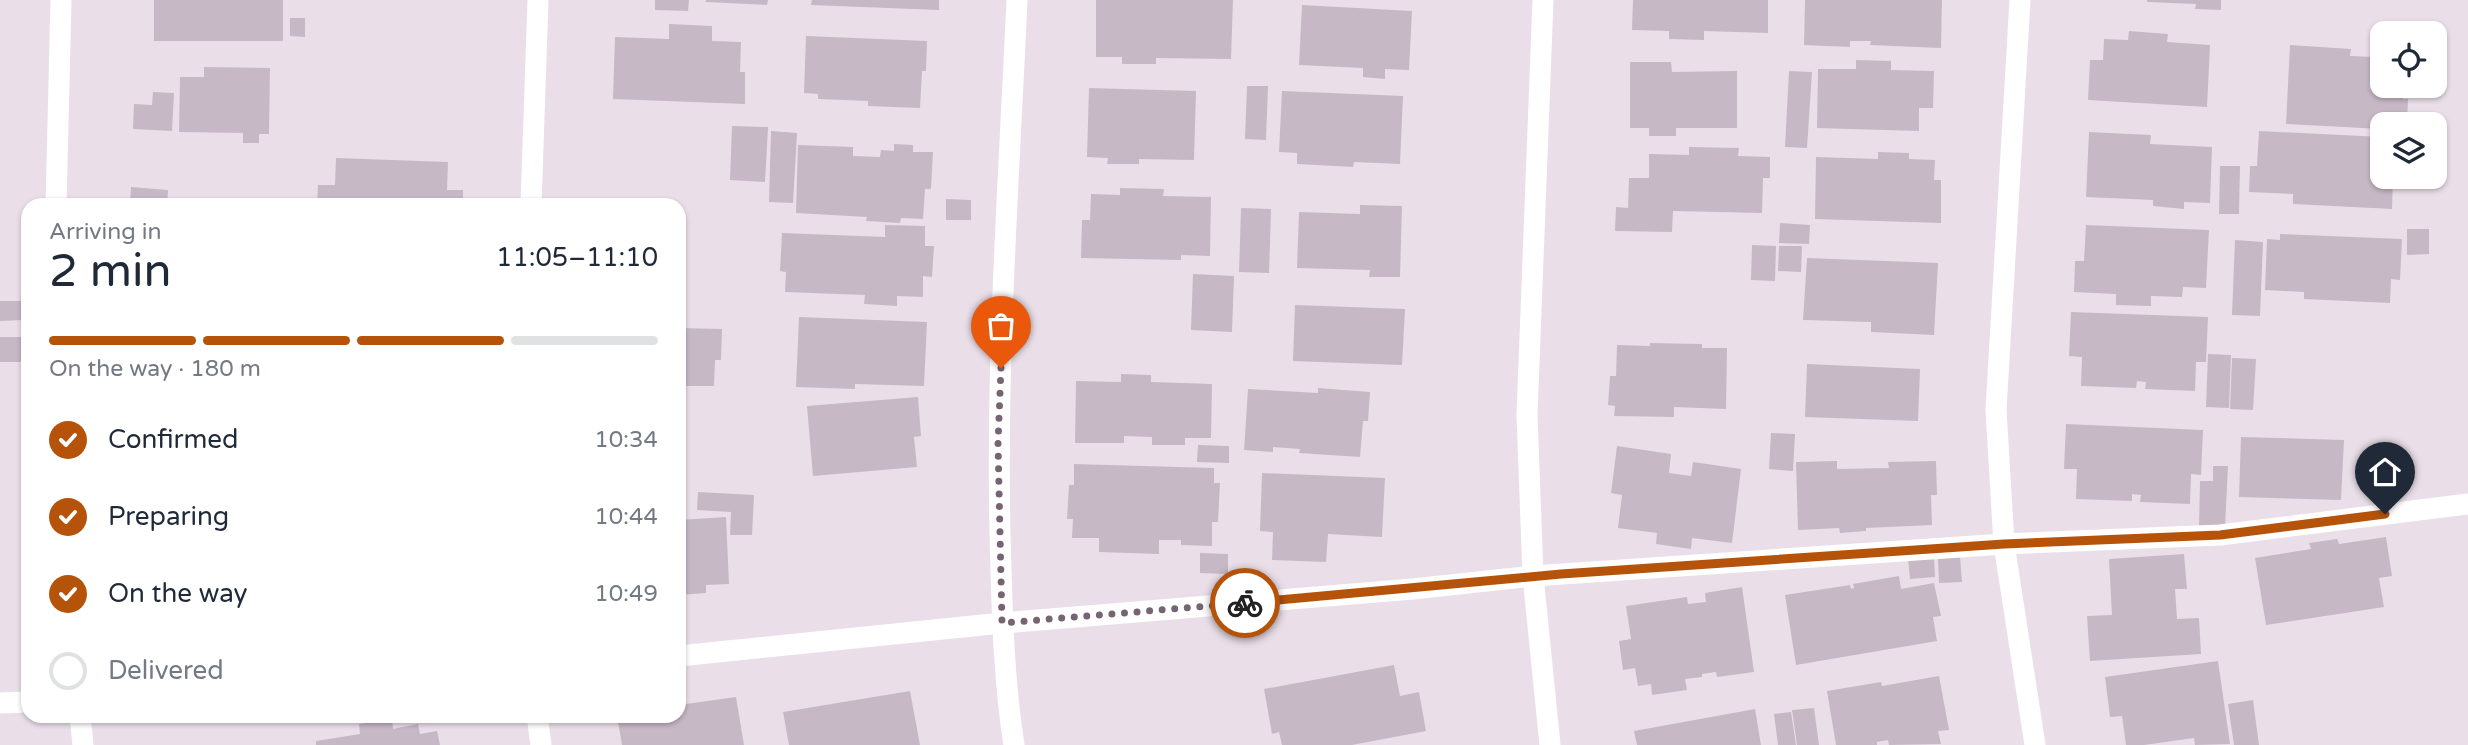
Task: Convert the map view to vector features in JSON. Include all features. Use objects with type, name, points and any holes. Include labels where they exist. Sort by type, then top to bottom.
[{"type":"street","points":[[56,198],[61,0]]},
{"type":"street","points":[[531,198],[538,0]]},
{"type":"street","points":[[1014,745],[1006,698],[1002,623],[998,443],[1017,0]]},
{"type":"street","points":[[1543,0],[1527,415],[1534,576],[1550,745]]},
{"type":"street","points":[[2020,0],[1996,410],[2004,544],[2035,745]]},
{"type":"street","points":[[686,655],[1002,623],[1399,591],[1534,576],[2004,544],[2220,535],[2468,503]]},
{"type":"street","points":[[0,703],[21,702]]},
{"type":"street","points":[[81,723],[83,745]]},
{"type":"street","points":[[538,723],[541,745]]},
{"type":"building","points":[[154,0],[283,0],[283,41],[154,41]]},
{"type":"building","points":[[655,0],[689,0],[688,11],[655,10]]},
{"type":"building","points":[[706,0],[768,0],[767,5]]},
{"type":"building","points":[[812,0],[939,0],[939,10],[811,5]]},
{"type":"building","points":[[1096,0],[1233,0],[1231,59],[1156,58],[1156,64],[1122,64],[1122,57],[1096,57]]},
{"type":"building","points":[[1633,0],[1768,0],[1768,33],[1704,31],[1704,40],[1669,39],[1669,31],[1632,30]]},
{"type":"building","points":[[1805,0],[1942,0],[1941,48],[1870,45],[1871,41],[1850,41],[1850,47],[1804,45]]},
{"type":"building","points":[[2147,0],[2221,0],[2221,10],[2195,9],[2196,4]]},
{"type":"building","points":[[1302,5],[1412,11],[1409,70],[1385,69],[1385,79],[1363,77],[1363,68],[1299,65]]},
{"type":"building","points":[[290,18],[305,18],[305,37],[290,36]]},
{"type":"building","points":[[669,24],[712,26],[712,41],[741,42],[740,72],[745,72],[745,104],[613,99],[615,37],[669,39]]},
{"type":"building","points":[[2129,31],[2168,34],[2167,42],[2210,45],[2207,107],[2088,100],[2090,60],[2103,60],[2104,39],[2128,40]]},
{"type":"building","points":[[806,36],[927,41],[926,71],[922,71],[920,108],[868,106],[868,101],[818,99],[818,94],[804,93]]},
{"type":"building","points":[[2290,45],[2351,49],[2350,56],[2370,57],[2370,98],[2408,99],[2407,112],[2370,112],[2370,128],[2286,124]]},
{"type":"building","points":[[1856,60],[1891,61],[1891,70],[1934,71],[1933,108],[1919,108],[1919,131],[1817,128],[1818,69],[1856,69]]},
{"type":"building","points":[[1630,62],[1671,62],[1672,72],[1737,71],[1737,128],[1676,128],[1676,136],[1649,136],[1649,128],[1630,128]]},
{"type":"building","points":[[204,67],[270,68],[269,134],[259,134],[259,143],[243,143],[243,133],[179,132],[180,77],[204,77]]},
{"type":"building","points":[[1789,71],[1812,72],[1807,148],[1785,147]]},
{"type":"building","points":[[1247,86],[1268,86],[1266,140],[1245,139]]},
{"type":"building","points":[[1089,88],[1196,91],[1194,160],[1139,159],[1139,164],[1107,164],[1108,158],[1087,157]]},
{"type":"building","points":[[1282,91],[1403,96],[1400,164],[1354,162],[1353,167],[1297,164],[1297,153],[1279,152]]},
{"type":"building","points":[[153,92],[174,93],[172,131],[133,129],[134,104],[152,105]]},
{"type":"building","points":[[732,126],[768,127],[765,182],[730,180]]},
{"type":"building","points":[[771,131],[797,133],[793,203],[769,202]]},
{"type":"building","points":[[2259,131],[2370,136],[2370,189],[2393,189],[2392,209],[2293,204],[2293,194],[2249,192],[2250,166],[2257,166]]},
{"type":"building","points":[[2089,132],[2151,135],[2150,144],[2212,147],[2210,203],[2184,202],[2184,209],[2153,206],[2153,200],[2086,197]]},
{"type":"building","points":[[894,144],[913,145],[913,152],[933,152],[931,189],[925,189],[923,219],[901,218],[900,223],[866,221],[867,217],[796,213],[798,145],[853,147],[853,156],[880,157],[881,150],[894,151]]},
{"type":"building","points":[[1689,147],[1739,148],[1738,156],[1770,157],[1770,178],[1763,178],[1762,213],[1673,211],[1672,232],[1615,231],[1616,207],[1628,208],[1629,178],[1649,178],[1649,154],[1689,155]]},
{"type":"building","points":[[1878,152],[1909,153],[1909,159],[1935,160],[1934,180],[1941,180],[1941,223],[1815,219],[1816,157],[1878,159]]},
{"type":"building","points":[[336,158],[448,162],[447,190],[463,190],[463,198],[317,198],[318,185],[335,185]]},
{"type":"building","points":[[2220,166],[2240,166],[2239,214],[2219,214]]},
{"type":"building","points":[[131,187],[168,190],[167,198],[130,198]]},
{"type":"building","points":[[1120,188],[1164,189],[1163,196],[1211,197],[1210,256],[1181,255],[1181,260],[1081,258],[1082,220],[1090,220],[1091,194],[1120,195]]},
{"type":"building","points":[[946,199],[971,200],[971,220],[946,220]]},
{"type":"building","points":[[1360,205],[1402,206],[1400,277],[1369,277],[1370,270],[1297,268],[1299,212],[1360,214]]},
{"type":"building","points":[[1241,208],[1271,209],[1269,273],[1239,272]]},
{"type":"building","points":[[1780,223],[1810,225],[1809,244],[1779,243]]},
{"type":"building","points":[[885,225],[925,226],[925,246],[934,246],[932,277],[923,276],[923,297],[897,296],[897,306],[864,304],[865,295],[785,292],[786,272],[780,271],[782,233],[885,237]]},
{"type":"building","points":[[2086,225],[2209,230],[2206,288],[2183,287],[2182,297],[2151,296],[2151,306],[2116,305],[2116,294],[2074,292],[2075,261],[2084,261]]},
{"type":"building","points":[[2407,229],[2429,229],[2429,254],[2407,255]]},
{"type":"building","points":[[2280,234],[2402,239],[2400,280],[2391,279],[2390,303],[2304,299],[2304,292],[2265,290],[2267,239],[2280,240]]},
{"type":"building","points":[[2235,240],[2263,242],[2260,316],[2232,315]]},
{"type":"building","points":[[1752,245],[1776,246],[1775,281],[1751,280]]},
{"type":"building","points":[[1779,246],[1802,246],[1801,272],[1778,271]]},
{"type":"building","points":[[1807,258],[1938,263],[1934,335],[1871,332],[1871,322],[1803,320]]},
{"type":"building","points":[[1193,274],[1234,276],[1232,332],[1191,330]]},
{"type":"building","points":[[0,301],[21,301],[21,320],[0,321]]},
{"type":"building","points":[[1295,305],[1405,309],[1402,365],[1293,361]]},
{"type":"building","points":[[2071,312],[2208,317],[2206,362],[2196,362],[2195,391],[2145,389],[2146,382],[2137,381],[2136,388],[2081,386],[2082,357],[2069,356]]},
{"type":"building","points":[[799,317],[927,322],[924,386],[855,384],[855,389],[796,387]]},
{"type":"building","points":[[686,328],[722,329],[721,360],[715,360],[714,386],[686,386]]},
{"type":"building","points":[[0,337],[21,337],[21,362],[0,362]]},
{"type":"building","points":[[1650,343],[1702,344],[1702,348],[1727,348],[1726,409],[1674,407],[1674,417],[1614,416],[1615,406],[1608,405],[1610,376],[1616,376],[1617,345],[1650,346]]},
{"type":"building","points":[[2208,354],[2231,355],[2229,408],[2206,407]]},
{"type":"building","points":[[2232,358],[2256,359],[2253,410],[2230,409]]},
{"type":"building","points":[[1807,364],[1920,369],[1918,421],[1805,417]]},
{"type":"building","points":[[1121,374],[1151,375],[1151,382],[1212,384],[1211,438],[1185,438],[1185,445],[1152,445],[1152,437],[1124,436],[1124,443],[1075,443],[1076,381],[1121,382]]},
{"type":"building","points":[[1318,388],[1370,392],[1368,421],[1363,421],[1360,457],[1299,453],[1300,449],[1273,447],[1273,452],[1244,450],[1248,389],[1318,393]]},
{"type":"building","points":[[918,397],[921,436],[914,437],[917,467],[813,476],[807,406]]},
{"type":"building","points":[[2066,424],[2203,430],[2201,475],[2191,474],[2190,504],[2140,502],[2141,495],[2132,494],[2132,501],[2076,499],[2077,469],[2064,469]]},
{"type":"building","points":[[1771,433],[1795,434],[1793,471],[1769,469]]},
{"type":"building","points":[[2241,437],[2344,440],[2341,500],[2239,497]]},
{"type":"building","points":[[1198,445],[1229,446],[1229,463],[1197,462]]},
{"type":"building","points":[[1617,446],[1671,454],[1669,473],[1691,476],[1693,462],[1741,469],[1732,543],[1692,538],[1691,549],[1656,544],[1657,533],[1618,528],[1622,495],[1611,493]]},
{"type":"building","points":[[1837,461],[1837,469],[1889,468],[1888,462],[1936,461],[1937,495],[1931,495],[1932,525],[1866,528],[1866,531],[1840,533],[1839,528],[1798,530],[1796,462]]},
{"type":"building","points":[[1074,464],[1214,468],[1214,483],[1220,483],[1218,522],[1212,522],[1212,546],[1181,545],[1181,540],[1159,540],[1159,554],[1099,552],[1099,538],[1072,538],[1073,519],[1067,519],[1069,485],[1074,485]]},
{"type":"building","points":[[2213,466],[2228,466],[2225,528],[2199,527],[2200,481],[2213,481]]},
{"type":"building","points":[[1262,473],[1385,478],[1382,537],[1328,534],[1326,562],[1272,560],[1273,532],[1260,531]]},
{"type":"building","points":[[698,492],[754,495],[752,535],[730,535],[731,512],[697,510]]},
{"type":"building","points":[[726,517],[729,584],[706,585],[706,593],[686,594],[686,520]]},
{"type":"building","points":[[2386,537],[2392,576],[2379,578],[2384,607],[2266,625],[2255,558],[2311,549],[2309,543],[2337,539],[2339,544]]},
{"type":"building","points":[[1200,553],[1228,554],[1228,574],[1200,573]]},
{"type":"building","points":[[2184,554],[2187,589],[2175,589],[2177,619],[2199,618],[2201,654],[2090,661],[2087,616],[2112,615],[2109,559]]},
{"type":"building","points":[[1960,556],[1962,582],[1939,583],[1938,558]]},
{"type":"building","points":[[1934,557],[1935,577],[1910,579],[1908,559]]},
{"type":"building","points":[[1899,576],[1901,589],[1934,583],[1941,616],[1933,617],[1937,641],[1796,665],[1785,595],[1850,585],[1851,589],[1854,588],[1853,584]]},
{"type":"building","points":[[1742,587],[1754,672],[1717,677],[1716,672],[1702,674],[1702,677],[1685,679],[1687,690],[1652,695],[1651,684],[1638,686],[1635,668],[1623,670],[1619,641],[1631,639],[1626,606],[1687,597],[1688,604],[1706,602],[1705,593]]},
{"type":"building","points":[[2218,661],[2230,744],[2195,745],[2194,738],[2126,745],[2122,716],[2110,717],[2105,677]]},
{"type":"building","points":[[1394,665],[1400,696],[1419,692],[1426,731],[1352,745],[1282,745],[1279,732],[1272,734],[1264,689]]},
{"type":"building","points":[[1939,676],[1949,730],[1938,731],[1941,744],[1889,745],[1888,740],[1877,742],[1877,745],[1836,745],[1827,691],[1881,682],[1882,686]]},
{"type":"building","points":[[910,691],[920,745],[789,745],[783,712]]},
{"type":"building","points":[[736,697],[744,745],[622,745],[618,723],[686,723],[686,704]]},
{"type":"building","points":[[2253,700],[2259,745],[2234,745],[2228,704]]},
{"type":"building","points":[[1814,708],[1819,745],[1797,745],[1792,710]]},
{"type":"building","points":[[1755,709],[1761,745],[1637,745],[1634,731]]},
{"type":"building","points":[[1791,712],[1796,745],[1778,745],[1774,714]]},
{"type":"building","points":[[392,723],[393,729],[418,724],[420,734],[437,731],[440,745],[316,745],[316,741],[360,734],[359,724]]},
{"type":"way so far","points":[[1001,368],[998,443],[1002,623],[1245,603]]},
{"type":"route","points":[[1245,603],[1561,574],[2004,544],[2220,535],[2385,514]]}]
